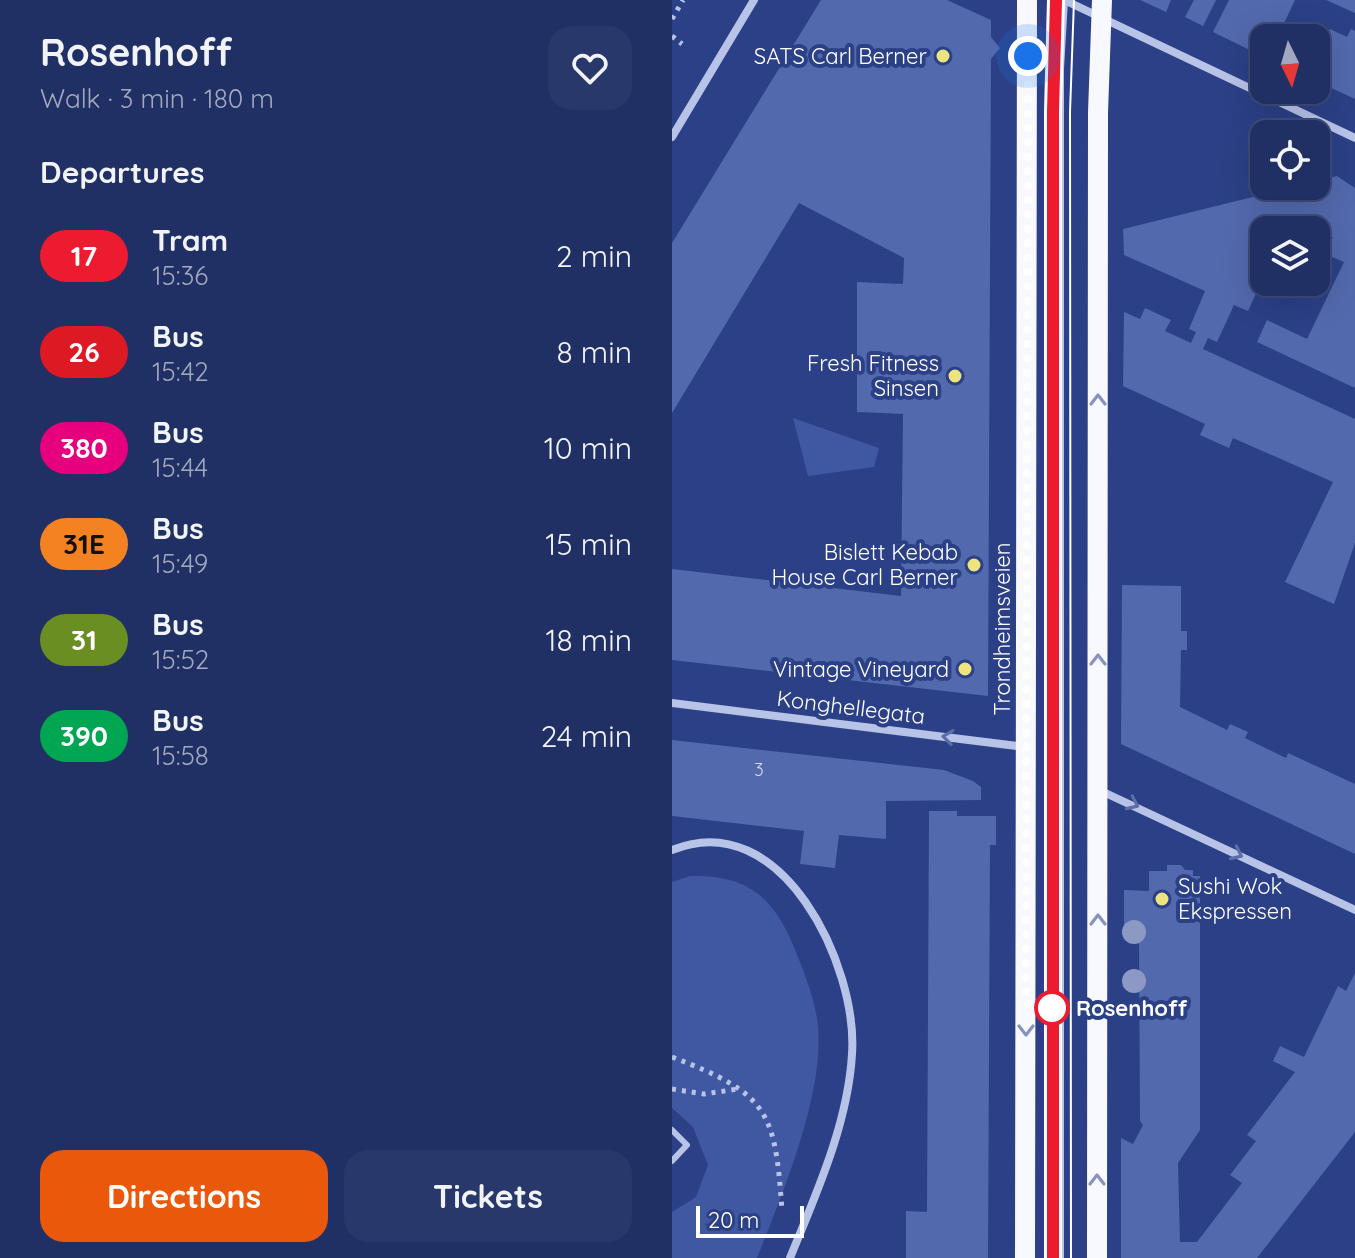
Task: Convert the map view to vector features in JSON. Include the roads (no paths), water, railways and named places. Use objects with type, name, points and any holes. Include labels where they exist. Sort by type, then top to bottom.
[{"type":"main road","name":"Trondheimsveien","points":[[1025,1258],[1027,0]]},
{"type":"main road","points":[[1097,1258],[1098,113],[1102,8]]},
{"type":"street","points":[[672,137],[754,0]]},
{"type":"street","points":[[1064,0],[1102,8],[1355,138]]},
{"type":"street","name":"Konghellegata","points":[[672,703],[1026,747]]},
{"type":"street","points":[[1098,789],[1355,910]]},
{"type":"street","points":[[672,850],[684,845],[725,844],[766,859],[793,885],[816,918],[843,981],[851,1017],[852,1055],[839,1123],[790,1258]]},
{"type":"lane","points":[[1061,1258],[1061,69],[1064,0]]},
{"type":"lane","points":[[672,1130],[687,1145],[672,1161]]},
{"type":"tram line","points":[[1053,1258],[1053,112],[1056,0]]},
{"type":"tram line","name":"17","points":[[1053,1258],[1053,71],[1056,0]]},
{"type":"tram line","points":[[1071,1258],[1070,112],[1074,0]]},
{"type":"place","name":"SATS Carl Berner","points":[[943,56]]},
{"type":"place","name":"Fresh Fitness Sinsen","points":[[955,376]]},
{"type":"place","name":"Bislett Kebab House Carl Berner","points":[[974,565]]},
{"type":"place","name":"Vintage Vineyard","points":[[965,669]]},
{"type":"place","name":"Sushi Wok Ekspressen","points":[[1162,899]]},
{"type":"place","name":"Rosenhoff","points":[[1052,1008]]}]
